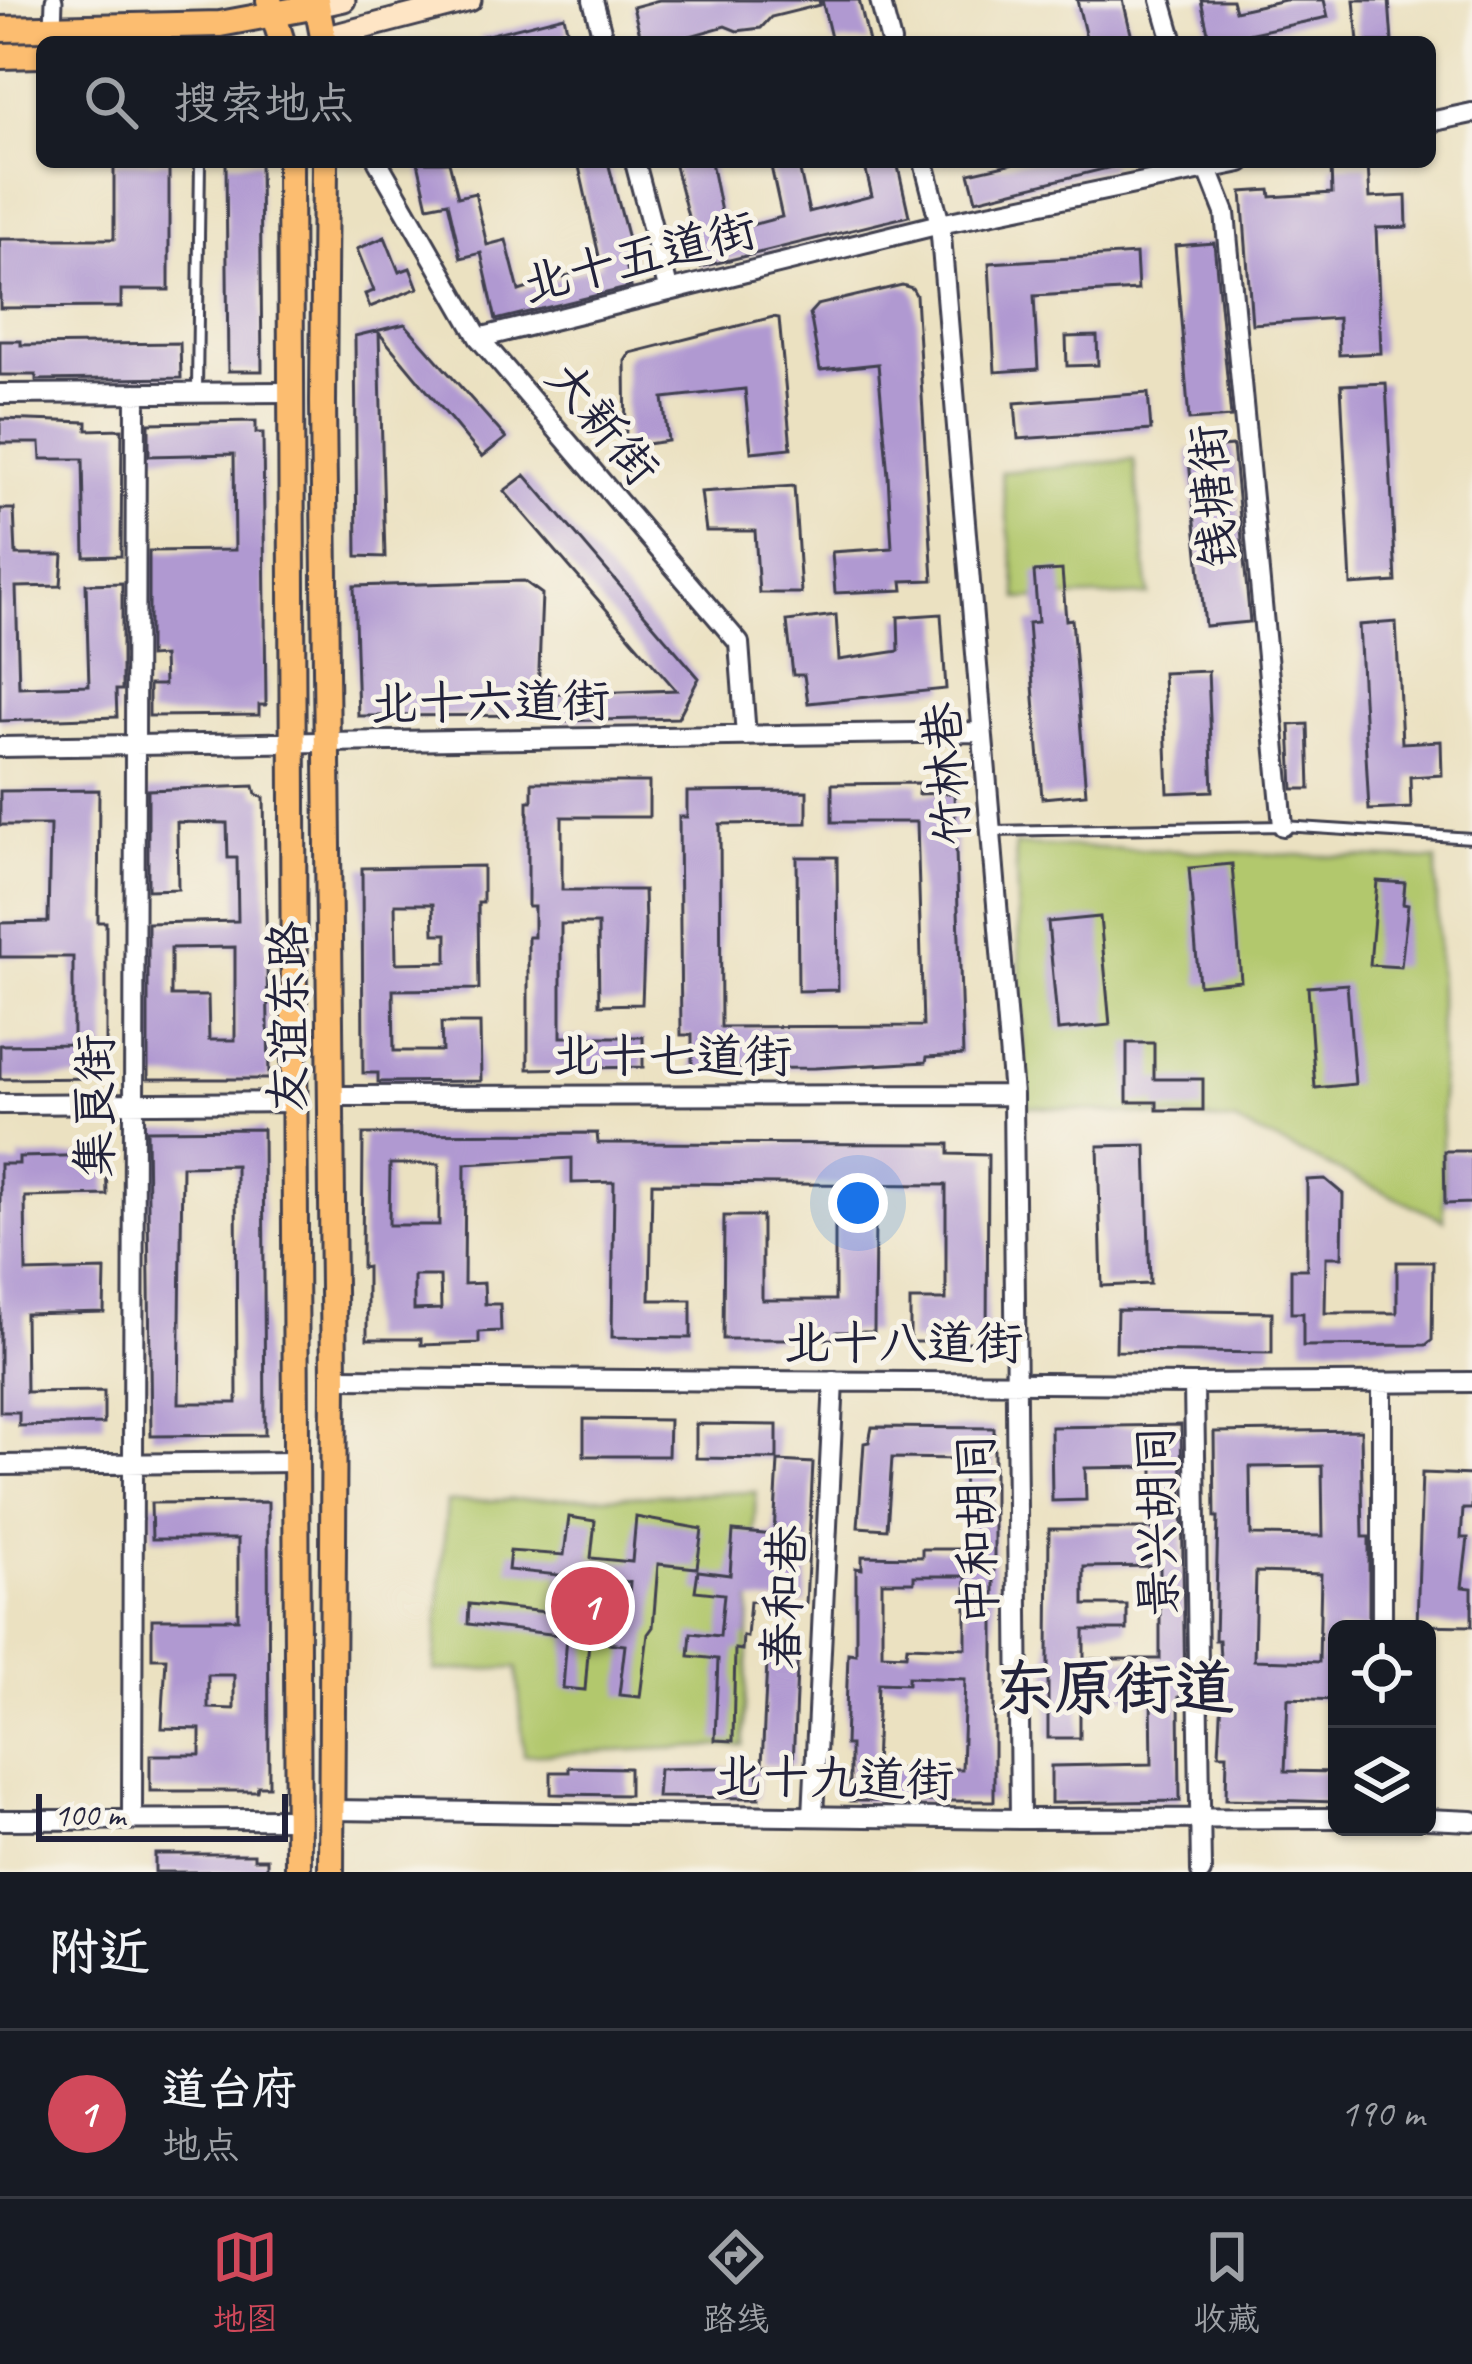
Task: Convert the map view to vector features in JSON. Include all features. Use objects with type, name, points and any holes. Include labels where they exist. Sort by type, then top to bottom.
[{"type":"main road","points":[[0,29],[220,24],[271,8],[344,0]]},
{"type":"main road","points":[[333,36],[470,0]]},
{"type":"main road","points":[[317,3],[318,36]]},
{"type":"main road","points":[[0,56],[36,56]]},
{"type":"main road","name":"友谊东路","points":[[290,168],[298,1872]]},
{"type":"main road","name":"友谊东路","points":[[325,168],[334,1378],[331,1872]]},
{"type":"street","points":[[53,28],[54,0]]},
{"type":"street","points":[[593,0],[602,36]]},
{"type":"street","points":[[880,0],[889,36]]},
{"type":"street","points":[[1161,0],[1171,36]]},
{"type":"street","points":[[1436,121],[1472,113]]},
{"type":"street","name":"大新街","points":[[381,168],[479,338],[739,643],[746,736]]},
{"type":"street","points":[[637,168],[668,288]]},
{"type":"street","name":"竹林巷","points":[[926,168],[940,224],[1013,1095],[1013,1383]]},
{"type":"street","name":"北十五道街","points":[[479,338],[668,288],[1197,168]]},
{"type":"street","name":"钱塘街","points":[[1207,168],[1226,213],[1282,826]]},
{"type":"street","points":[[0,394],[290,392]]},
{"type":"street","name":"集良街","points":[[132,1818],[136,393]]},
{"type":"street","name":"北十六道街","points":[[0,747],[982,731]]},
{"type":"street","name":"北十七道街","points":[[331,1096],[1013,1095]]},
{"type":"street","points":[[0,1103],[297,1102]]},
{"type":"street","name":"北十八道街","points":[[334,1378],[1472,1382]]},
{"type":"street","name":"春和巷","points":[[813,1816],[833,1382]]},
{"type":"street","name":"中和胡同","points":[[1013,1383],[1020,1819]]},
{"type":"street","name":"景兴胡同","points":[[1194,1384],[1201,1872]]},
{"type":"street","points":[[1382,1384],[1382,1620]]},
{"type":"street","points":[[0,1465],[298,1462]]},
{"type":"street","name":"北十九道街","points":[[331,1810],[1328,1818]]},
{"type":"street","points":[[0,1820],[298,1819]]},
{"type":"street","points":[[1436,1819],[1472,1821]]},
{"type":"lane","points":[[196,392],[200,168]]},
{"type":"lane","points":[[991,831],[1282,826],[1472,838]]},
{"type":"green space","points":[[1134,460],[1149,595],[1018,599],[1001,472]]},
{"type":"green space","points":[[1015,845],[1436,860],[1444,1220],[1235,1122],[1026,1106]]},
{"type":"green space","points":[[756,1492],[743,1745],[524,1755],[517,1668],[434,1671],[447,1502]]},
{"type":"building","points":[[659,0],[819,0],[820,5],[771,17],[761,28],[737,31],[725,26],[690,36],[640,36],[633,7]]},
{"type":"building","points":[[822,0],[859,0],[868,36],[831,36]]},
{"type":"building","points":[[1077,0],[1123,0],[1132,36],[1086,36]]},
{"type":"building","points":[[1201,0],[1232,0],[1235,11],[1285,0],[1324,0],[1328,17],[1238,36],[1209,36]]},
{"type":"building","points":[[1354,0],[1389,0],[1392,36],[1357,36]]},
{"type":"building","points":[[564,16],[569,36],[484,36]]},
{"type":"building","points":[[114,168],[169,168],[169,290],[121,290],[121,307],[0,308],[0,239],[114,239]]},
{"type":"building","points":[[226,168],[260,168],[262,371],[228,371]]},
{"type":"building","points":[[419,168],[451,168],[458,197],[475,193],[487,245],[506,240],[519,291],[601,265],[579,168],[610,168],[634,262],[626,264],[631,287],[496,320],[481,253],[461,258],[448,202],[428,206]]},
{"type":"building","points":[[676,168],[712,168],[725,232],[782,217],[771,168],[799,168],[809,212],[872,196],[865,168],[898,168],[909,216],[701,267]]},
{"type":"building","points":[[991,168],[1108,168],[976,200],[969,173]]},
{"type":"building","points":[[1331,168],[1368,168],[1370,198],[1406,196],[1407,227],[1376,228],[1381,353],[1339,355],[1338,318],[1252,324],[1242,192],[1270,190],[1271,197],[1332,193]]},
{"type":"building","points":[[385,237],[399,272],[410,268],[418,288],[370,307],[365,294],[374,291],[357,249]]},
{"type":"building","points":[[1214,243],[1231,417],[1189,420],[1175,246]]},
{"type":"building","points":[[1136,254],[1138,290],[1034,296],[1038,369],[995,372],[989,263]]},
{"type":"building","points":[[902,285],[916,295],[933,580],[902,581],[903,590],[835,593],[832,552],[892,548],[888,475],[878,364],[820,370],[810,313],[817,305]]},
{"type":"building","points":[[779,318],[791,448],[751,452],[745,389],[663,398],[668,441],[626,447],[625,361],[630,353]]},
{"type":"building","points":[[405,324],[506,438],[482,457],[379,333],[385,557],[357,556],[355,336]]},
{"type":"building","points":[[1097,336],[1098,365],[1067,366],[1066,337]]},
{"type":"building","points":[[0,341],[21,341],[21,345],[180,343],[181,378],[36,380],[36,375],[0,375]]},
{"type":"building","points":[[1386,383],[1396,582],[1351,585],[1341,385]]},
{"type":"building","points":[[1148,393],[1151,430],[1018,439],[1015,403]]},
{"type":"building","points":[[0,419],[87,422],[87,430],[122,429],[121,556],[85,557],[83,459],[41,459],[40,443],[0,443]]},
{"type":"building","points":[[256,421],[256,433],[263,433],[266,705],[259,705],[259,715],[149,716],[149,685],[164,685],[163,656],[149,657],[149,551],[235,550],[234,454],[149,456],[149,423]]},
{"type":"building","points":[[1233,446],[1250,622],[1205,626],[1188,450]]},
{"type":"building","points":[[525,475],[699,678],[678,718],[559,721],[558,715],[358,716],[354,586],[524,581],[542,594],[538,695],[676,690],[504,491]]},
{"type":"building","points":[[794,486],[801,593],[759,593],[755,531],[706,531],[701,492]]},
{"type":"building","points":[[0,509],[14,509],[16,555],[63,555],[61,586],[16,587],[19,687],[89,685],[86,584],[122,583],[122,690],[116,690],[117,717],[0,721]]},
{"type":"building","points":[[1062,570],[1066,620],[1072,619],[1086,794],[1042,798],[1028,623],[1038,622],[1034,572]]},
{"type":"building","points":[[941,614],[946,689],[808,703],[804,675],[793,675],[787,621],[836,615],[839,660],[899,651],[898,617]]},
{"type":"building","points":[[1396,622],[1402,743],[1441,741],[1442,775],[1410,777],[1411,808],[1369,810],[1359,625]]},
{"type":"building","points":[[1208,671],[1213,791],[1168,793],[1163,673]]},
{"type":"building","points":[[1308,724],[1310,789],[1293,789],[1290,725]]},
{"type":"building","points":[[532,782],[649,782],[649,817],[562,817],[562,890],[644,890],[645,924],[642,1004],[599,1005],[598,924],[561,924],[561,1037],[643,1037],[643,1067],[528,1069],[528,937],[534,937],[534,907],[528,907]]},
{"type":"building","points":[[919,783],[918,794],[954,793],[963,1055],[927,1057],[926,1062],[815,1068],[692,1069],[692,1035],[681,1035],[679,817],[687,817],[687,792],[807,791],[807,823],[720,824],[721,1027],[923,1026],[917,822],[832,822],[832,784]]},
{"type":"building","points":[[254,786],[264,798],[269,1079],[148,1079],[148,923],[238,921],[237,858],[228,858],[227,823],[177,822],[178,889],[148,890],[148,790]],"holes":[[[235,947],[235,1040],[209,1040],[208,996],[171,996],[171,948]]]},
{"type":"building","points":[[99,790],[98,922],[106,922],[106,1078],[0,1079],[0,1045],[73,1044],[73,957],[0,957],[0,923],[48,922],[50,825],[0,825],[0,791]]},
{"type":"building","points":[[797,857],[837,857],[838,990],[798,991]]},
{"type":"building","points":[[1232,864],[1241,981],[1199,985],[1189,868]]},
{"type":"building","points":[[483,866],[483,903],[478,903],[479,989],[393,990],[394,1051],[442,1051],[441,1023],[480,1023],[481,1081],[378,1082],[378,1073],[363,1073],[362,868]],"holes":[[[395,904],[433,904],[434,934],[447,934],[447,962],[396,963]]]},
{"type":"building","points":[[1377,881],[1405,883],[1403,904],[1408,905],[1401,967],[1370,965]]},
{"type":"building","points":[[1100,917],[1110,1025],[1058,1030],[1048,922]]},
{"type":"building","points":[[1347,984],[1355,1084],[1315,1088],[1308,987]]},
{"type":"building","points":[[1127,1043],[1154,1043],[1154,1079],[1203,1079],[1203,1110],[1157,1110],[1157,1102],[1127,1102]]},
{"type":"building","points":[[263,1129],[265,1435],[151,1436],[147,1130]],"holes":[[[236,1165],[237,1403],[179,1403],[182,1166]]]},
{"type":"building","points":[[597,1133],[598,1143],[949,1144],[949,1154],[988,1155],[987,1342],[910,1342],[910,1300],[946,1300],[946,1185],[652,1183],[650,1300],[691,1300],[691,1338],[612,1337],[614,1182],[572,1183],[572,1158],[465,1164],[464,1284],[484,1283],[485,1304],[500,1304],[501,1331],[479,1332],[479,1343],[421,1345],[421,1339],[367,1339],[367,1267],[362,1268],[363,1134]],"holes":[[[390,1164],[439,1164],[439,1225],[389,1225]],[[414,1276],[440,1276],[441,1309],[414,1310]]]},
{"type":"building","points":[[1146,1145],[1150,1284],[1102,1286],[1098,1146]]},
{"type":"building","points":[[1444,1151],[1472,1151],[1472,1203],[1445,1204]]},
{"type":"building","points":[[106,1155],[107,1195],[25,1197],[26,1272],[105,1270],[104,1312],[25,1314],[26,1392],[104,1391],[104,1424],[19,1426],[19,1412],[0,1412],[0,1164],[19,1164],[19,1157]]},
{"type":"building","points":[[1325,1179],[1343,1194],[1342,1257],[1326,1257],[1325,1313],[1397,1313],[1397,1262],[1433,1262],[1432,1340],[1426,1345],[1303,1346],[1303,1313],[1291,1313],[1291,1269],[1307,1269],[1307,1180]]},
{"type":"building","points":[[724,1216],[762,1216],[762,1300],[835,1300],[835,1217],[875,1217],[874,1332],[837,1332],[837,1339],[723,1339]]},
{"type":"building","points":[[1117,1310],[1272,1312],[1272,1353],[1116,1351]]},
{"type":"building","points":[[584,1419],[669,1420],[668,1456],[584,1456]]},
{"type":"building","points":[[696,1424],[777,1425],[777,1459],[696,1458]]},
{"type":"building","points":[[1181,1425],[1185,1697],[1179,1697],[1180,1801],[1051,1803],[1051,1766],[1152,1764],[1151,1697],[1080,1697],[1080,1738],[1048,1738],[1048,1659],[1049,1529],[1153,1529],[1153,1467],[1085,1468],[1086,1500],[1052,1501],[1051,1427]],"holes":[[[1160,1566],[1160,1659],[1084,1659],[1084,1630],[1127,1630],[1127,1605],[1084,1605],[1084,1567]]]},
{"type":"building","points":[[872,1427],[994,1428],[994,1801],[850,1801],[850,1745],[845,1745],[848,1653],[856,1654],[856,1568],[862,1569],[862,1556],[922,1557],[922,1549],[965,1549],[963,1459],[892,1458],[887,1529],[858,1527],[864,1443],[869,1442]],"holes":[[[914,1576],[966,1576],[966,1648],[907,1646],[906,1655],[882,1654],[882,1582],[914,1582]],[[908,1677],[965,1679],[962,1769],[875,1769],[878,1683],[908,1684]]]},
{"type":"building","points":[[1361,1430],[1369,1620],[1328,1620],[1328,1700],[1288,1698],[1285,1771],[1328,1772],[1328,1802],[1226,1799],[1227,1754],[1219,1754],[1222,1696],[1219,1640],[1215,1640],[1214,1432]],"holes":[[[1322,1466],[1323,1536],[1251,1535],[1250,1467]],[[1256,1572],[1321,1574],[1319,1662],[1254,1660]]]},
{"type":"building","points":[[778,1461],[813,1463],[806,1604],[750,1601],[747,1637],[743,1636],[742,1650],[735,1649],[733,1741],[715,1740],[718,1659],[689,1656],[691,1633],[720,1636],[724,1594],[695,1591],[698,1571],[730,1575],[733,1531],[774,1535]]},
{"type":"building","points":[[1422,1473],[1472,1475],[1472,1509],[1463,1509],[1461,1538],[1468,1538],[1462,1587],[1472,1588],[1472,1626],[1417,1620]]},
{"type":"building","points":[[268,1502],[269,1786],[258,1786],[257,1791],[150,1791],[150,1755],[200,1755],[200,1729],[162,1728],[166,1658],[152,1658],[152,1619],[238,1619],[238,1539],[152,1539],[151,1503]],"holes":[[[208,1675],[234,1675],[234,1709],[208,1708]]]},
{"type":"building","points":[[569,1517],[595,1521],[591,1558],[632,1562],[636,1517],[702,1529],[697,1568],[658,1564],[640,1697],[619,1695],[625,1645],[589,1641],[585,1690],[563,1688],[567,1636],[468,1624],[469,1604],[556,1613],[559,1575],[508,1570],[510,1551],[564,1555]],"holes":[[[595,1578],[630,1582],[627,1623],[592,1619]]]},
{"type":"building","points":[[768,1643],[798,1644],[793,1766],[762,1765]]},
{"type":"building","points":[[569,1767],[629,1768],[629,1795],[551,1794],[551,1772],[569,1772]]},
{"type":"building","points":[[758,1767],[759,1798],[657,1797],[659,1769]]},
{"type":"building","points":[[155,1854],[254,1854],[254,1859],[267,1859],[267,1872],[155,1872]]},
{"type":"place","name":"道台府","points":[[590,1606]]},
{"type":"district","name":"东原街道","points":[[1114,1688]]}]
